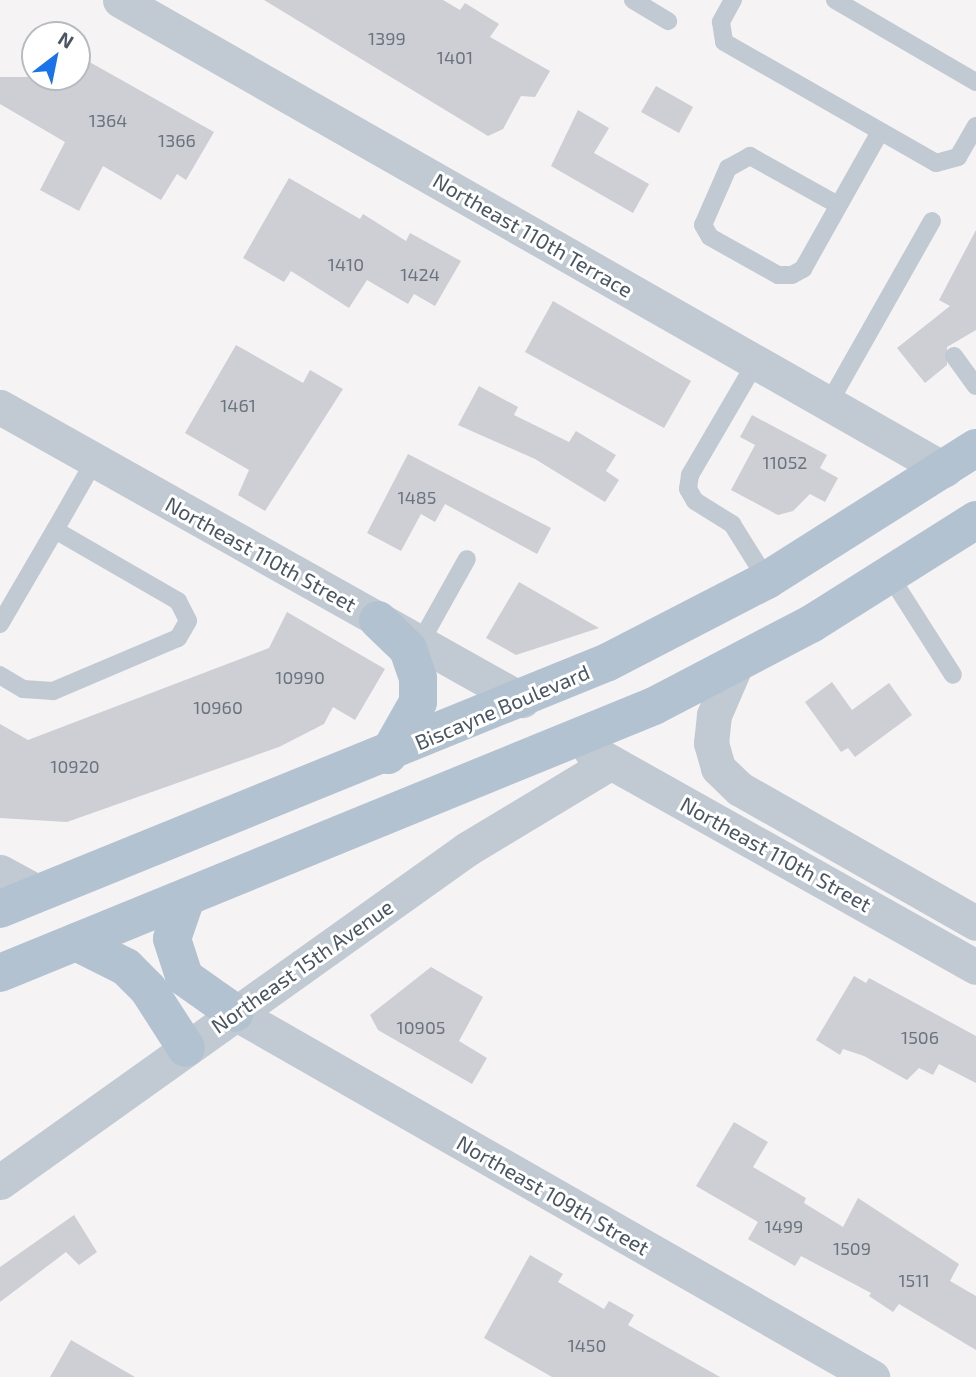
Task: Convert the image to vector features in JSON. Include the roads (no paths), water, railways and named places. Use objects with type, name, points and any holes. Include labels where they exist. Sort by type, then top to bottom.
[{"type":"main road","name":"Biscayne Boulevard","points":[[0,909],[522,700],[768,580],[976,448]]},
{"type":"main road","points":[[0,973],[576,742],[736,664],[890,576],[976,520]]},
{"type":"main road","points":[[378,620],[408,649],[418,678],[418,702],[388,755]]},
{"type":"main road","points":[[186,898],[172,939],[184,977],[235,1013]]},
{"type":"main road","points":[[76,942],[126,967],[148,989],[186,1048]]},
{"type":"street","name":"Northeast 110th Terrace","points":[[120,0],[945,470]]},
{"type":"street","name":"Northeast 110th Street","points":[[0,407],[522,700]]},
{"type":"street","name":"Northeast 110th Street","points":[[736,664],[714,715],[711,743],[718,768],[740,789],[976,923]]},
{"type":"street","name":"Northeast 110th Street","points":[[576,742],[976,967]]},
{"type":"street","name":"Northeast 15th Avenue","points":[[0,1182],[467,849],[611,762]]},
{"type":"street","points":[[0,872],[39,893]]},
{"type":"street","name":"Northeast 109th Street","points":[[235,1013],[872,1377]]},
{"type":"lane","points":[[633,0],[668,21]]},
{"type":"lane","points":[[733,0],[721,22],[724,42],[936,163],[958,157],[976,126]]},
{"type":"lane","points":[[835,0],[976,82]]},
{"type":"lane","points":[[838,205],[750,156],[737,159],[728,168],[703,225],[710,237],[778,275],[792,275],[803,269],[880,131]]},
{"type":"lane","points":[[829,404],[932,221]]},
{"type":"lane","points":[[954,356],[976,386]]},
{"type":"lane","points":[[757,362],[690,475],[688,489],[695,501],[732,524],[768,580]]},
{"type":"lane","points":[[0,624],[95,460]]},
{"type":"lane","points":[[0,675],[23,689],[53,691],[187,631],[188,621],[178,601],[55,530]]},
{"type":"lane","points":[[420,643],[467,559]]},
{"type":"lane","points":[[890,576],[953,675]]},
{"type":"lane","points":[[720,822],[740,789]]}]
